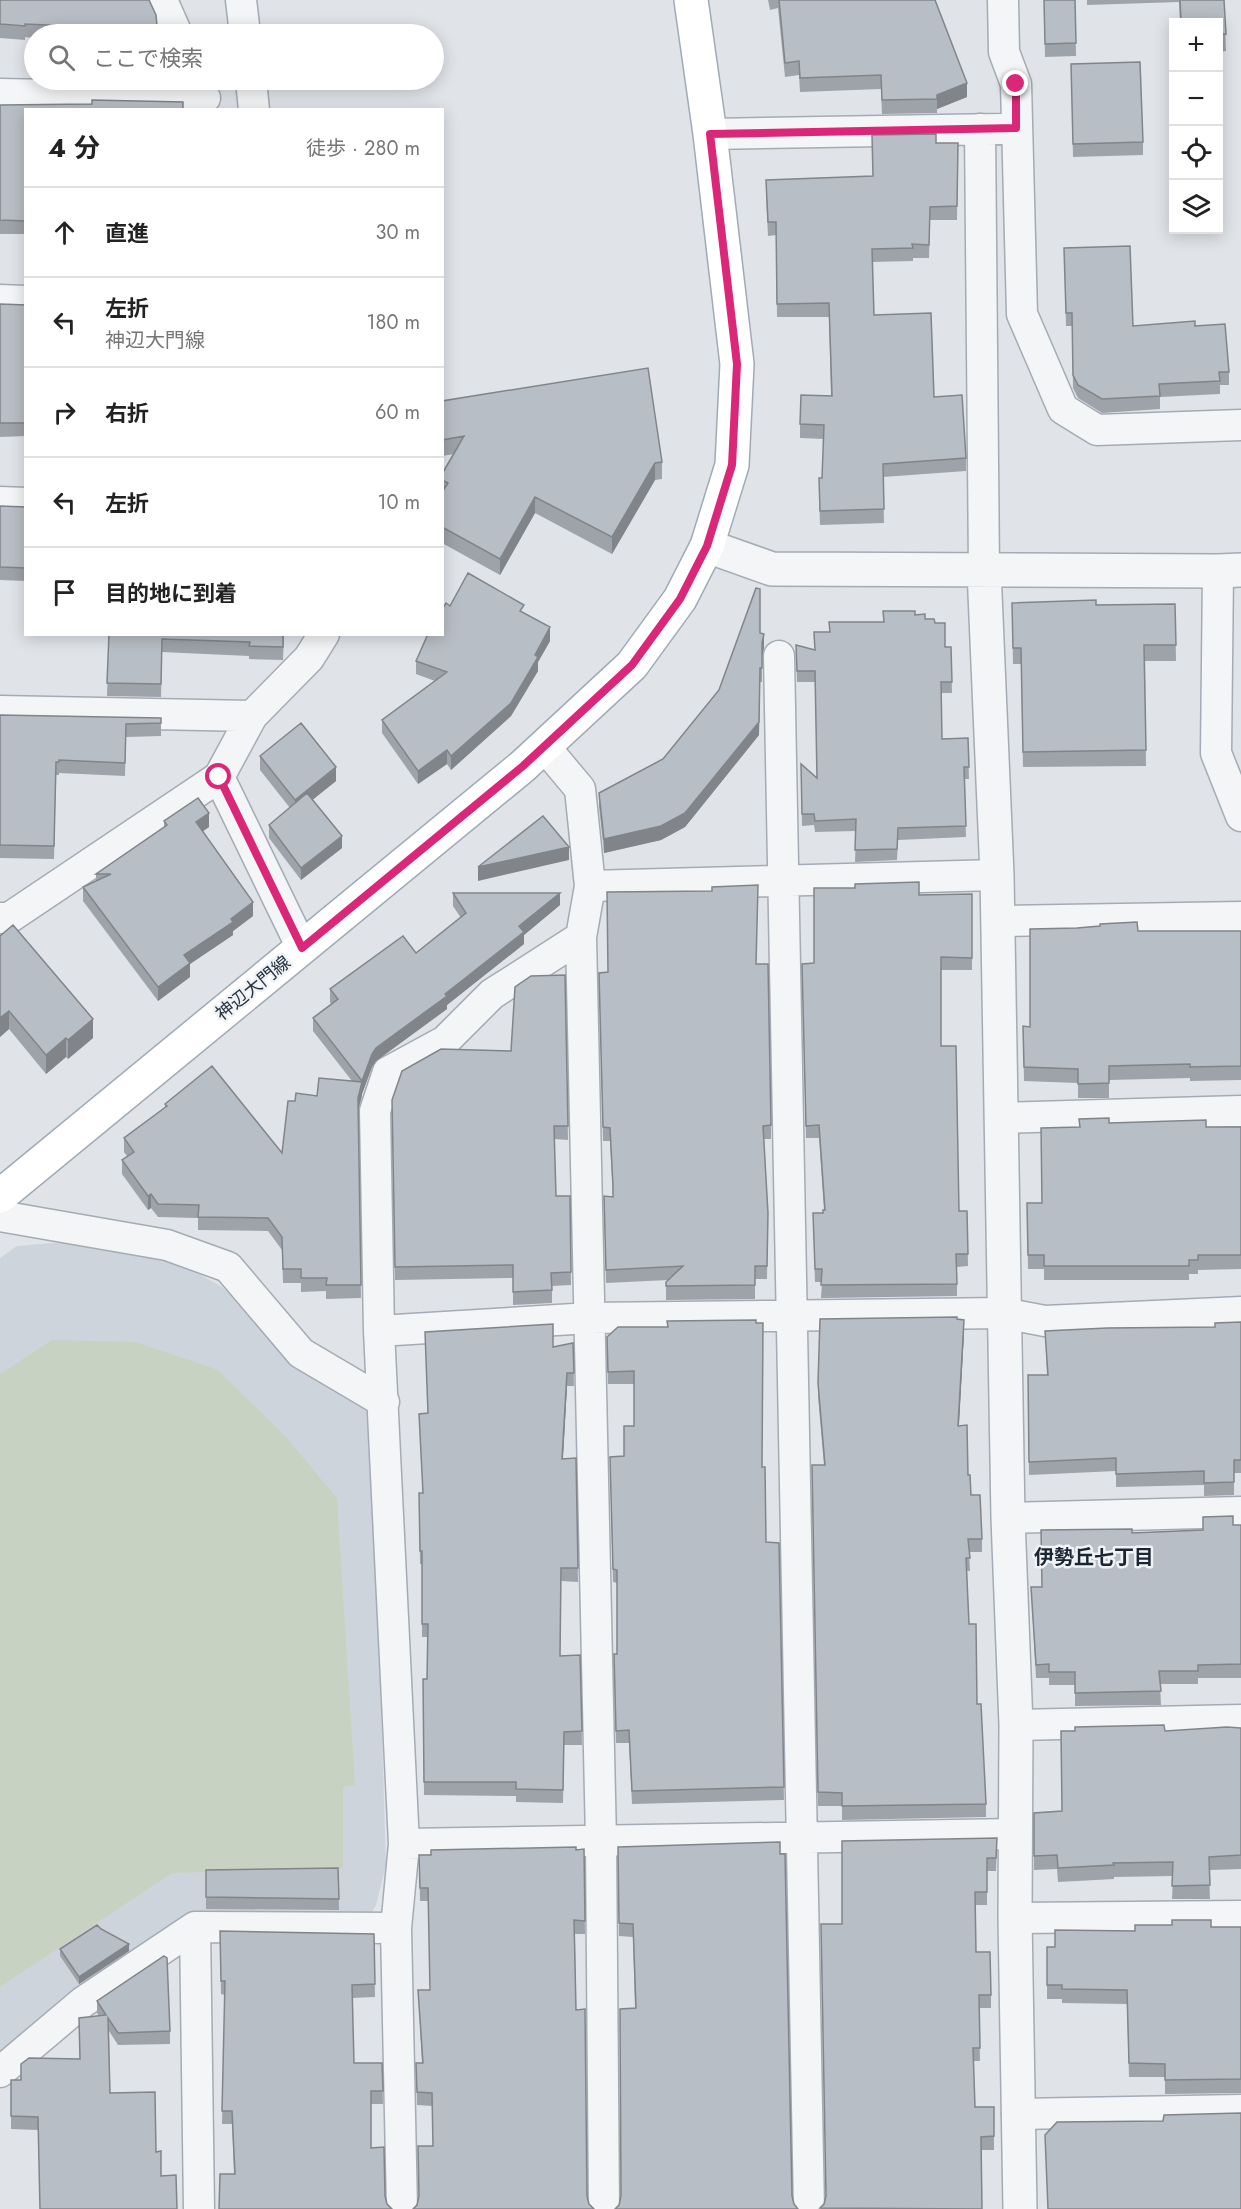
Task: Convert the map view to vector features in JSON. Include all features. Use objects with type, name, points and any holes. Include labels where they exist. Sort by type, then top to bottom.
[{"type":"main road","name":"神辺大門線","points":[[0,1196],[514,773],[632,665],[680,599],[707,546],[732,465],[737,364],[710,134],[691,0]]},
{"type":"street","points":[[162,0],[173,24]]},
{"type":"street","points":[[240,0],[244,24]]},
{"type":"street","points":[[1003,0],[1004,52],[1016,84],[1022,314],[1063,409],[1096,430],[1241,424]]},
{"type":"street","points":[[251,90],[254,108]]},
{"type":"street","points":[[0,94],[205,96]]},
{"type":"street","points":[[710,134],[1016,128]]},
{"type":"street","points":[[980,129],[984,570],[997,875],[1003,1313],[1016,1725],[1015,1918],[1020,2209]]},
{"type":"street","points":[[0,300],[24,300]]},
{"type":"street","points":[[0,502],[24,503]]},
{"type":"street","points":[[707,546],[772,569],[1230,570],[1216,753],[1241,816]]},
{"type":"street","points":[[0,918],[9,918],[219,777],[252,716],[309,658],[323,636]]},
{"type":"street","points":[[779,656],[809,2209]]},
{"type":"street","points":[[0,711],[252,716]]},
{"type":"street","points":[[544,746],[580,789],[590,886],[581,937],[601,1841],[604,2209]]},
{"type":"street","points":[[219,777],[302,948]]},
{"type":"street","points":[[590,886],[997,875]]},
{"type":"street","points":[[998,921],[1241,917]]},
{"type":"street","points":[[402,2209],[396,1928],[404,1844],[379,1331],[375,1111],[388,1072],[445,1041],[492,994],[581,937]]},
{"type":"street","points":[[1000,1118],[1241,1111]]},
{"type":"street","points":[[0,1216],[167,1245],[228,1267],[302,1353],[384,1402]]},
{"type":"street","points":[[379,1331],[590,1318],[1003,1313],[1045,1321],[1241,1312]]},
{"type":"street","points":[[1008,1518],[1241,1512]]},
{"type":"street","points":[[1016,1725],[1241,1720]]},
{"type":"street","points":[[404,1844],[1015,1834]]},
{"type":"street","points":[[1015,1918],[1241,1916]]},
{"type":"street","points":[[0,2072],[84,2002],[195,1927],[396,1928]]},
{"type":"street","points":[[195,1927],[199,2209]]},
{"type":"street","points":[[1017,2114],[1241,2110]]},
{"type":"shaded area","points":[[89,1240],[164,1254],[222,1287],[305,1369],[372,1412],[386,1865],[376,1905],[369,1917],[186,1917],[0,2059],[0,1258],[17,1246]]},
{"type":"green space","points":[[52,1340],[136,1342],[218,1370],[286,1437],[337,1498],[355,1785],[343,1787],[343,1868],[172,1873],[0,1987],[0,1374]]},
{"type":"building","points":[[0,0],[149,0],[156,15],[157,24],[24,24],[24,26],[0,24]]},
{"type":"building","points":[[779,0],[935,0],[967,83],[937,95],[937,99],[882,100],[881,75],[800,78],[799,61],[785,63]]},
{"type":"building","points":[[1044,0],[1075,0],[1076,43],[1045,44]]},
{"type":"building","points":[[1180,0],[1224,0],[1226,34],[1223,34],[1223,18],[1181,18]]},
{"type":"building","points":[[1140,62],[1143,142],[1073,144],[1071,64]]},
{"type":"building","points":[[92,100],[183,102],[183,108],[24,108],[24,221],[0,220],[0,105],[92,104]]},
{"type":"building","points":[[936,134],[936,143],[958,143],[957,206],[930,207],[929,245],[912,244],[913,248],[872,249],[874,315],[931,313],[934,397],[962,395],[966,458],[883,464],[884,509],[820,511],[819,478],[822,478],[824,425],[800,424],[801,395],[832,396],[829,303],[777,304],[776,222],[768,222],[766,180],[873,176],[872,135]]},
{"type":"building","points":[[1130,246],[1133,326],[1195,321],[1195,326],[1225,324],[1229,372],[1219,372],[1220,381],[1159,384],[1160,396],[1102,399],[1078,385],[1073,375],[1072,313],[1066,313],[1064,248]]},
{"type":"building","points":[[0,304],[24,305],[24,423],[0,423]]},
{"type":"building","points":[[648,368],[662,462],[655,463],[612,537],[535,497],[500,559],[444,528],[444,489],[448,483],[444,481],[444,471],[464,436],[444,440],[444,401]]},
{"type":"building","points":[[0,506],[24,507],[24,568],[0,567]]},
{"type":"building","points":[[468,573],[524,605],[520,611],[550,627],[535,655],[538,657],[511,703],[451,756],[447,750],[418,771],[382,720],[447,672],[416,661],[427,636],[444,636],[444,606],[446,603],[450,606]]},
{"type":"building","points":[[756,588],[760,589],[760,633],[764,634],[762,668],[760,668],[759,722],[685,813],[661,826],[604,839],[599,793],[663,759],[719,690]]},
{"type":"building","points":[[1096,600],[1096,605],[1175,604],[1176,645],[1144,645],[1146,750],[1023,752],[1021,648],[1013,648],[1012,603]]},
{"type":"building","points":[[883,611],[915,611],[915,615],[925,614],[925,619],[934,619],[935,623],[945,623],[945,647],[951,647],[952,682],[941,682],[942,739],[968,738],[969,767],[964,767],[966,826],[898,828],[897,849],[855,850],[856,819],[815,821],[814,814],[802,814],[801,764],[817,778],[815,671],[797,671],[796,645],[815,650],[814,632],[830,632],[829,622],[884,622]]},
{"type":"building","points":[[109,636],[283,636],[283,647],[249,646],[250,642],[162,639],[161,684],[107,683]]},
{"type":"building","points":[[0,715],[161,718],[161,723],[126,724],[125,763],[59,760],[56,762],[54,846],[0,845]]},
{"type":"building","points":[[301,723],[336,767],[295,800],[260,756]]},
{"type":"building","points":[[307,793],[342,836],[301,868],[269,825]]},
{"type":"building","points":[[198,798],[209,813],[196,822],[253,902],[231,919],[233,922],[184,955],[190,963],[158,987],[83,887],[111,874],[96,874],[167,825],[164,821]]},
{"type":"building","points":[[543,816],[569,847],[478,867]]},
{"type":"building","points":[[919,882],[919,895],[972,894],[972,958],[941,957],[941,1046],[956,1046],[959,1211],[967,1211],[968,1254],[956,1254],[957,1284],[821,1285],[822,1269],[815,1269],[813,1213],[823,1213],[825,1210],[819,1125],[806,1126],[802,964],[814,963],[814,888],[855,888],[855,884]]},
{"type":"building","points":[[758,885],[756,964],[768,964],[771,1125],[763,1126],[768,1213],[767,1266],[755,1266],[755,1285],[666,1286],[666,1282],[683,1266],[606,1270],[604,1196],[613,1197],[613,1186],[610,1128],[603,1127],[599,973],[608,972],[607,892],[712,891],[712,887]]},
{"type":"building","points":[[453,893],[560,893],[519,926],[524,932],[445,994],[447,996],[376,1048],[362,1081],[313,1018],[338,999],[330,989],[403,936],[416,953],[466,913]]},
{"type":"building","points":[[1137,922],[1138,931],[1241,931],[1241,1066],[1190,1067],[1190,1064],[1109,1066],[1109,1083],[1078,1084],[1078,1069],[1024,1067],[1023,1026],[1030,1027],[1030,929],[1077,928]]},
{"type":"building","points":[[13,925],[93,1019],[46,1055],[9,1011],[0,1018],[0,936]]},
{"type":"building","points":[[565,975],[568,1126],[554,1126],[556,1196],[570,1196],[571,1272],[551,1273],[552,1290],[513,1292],[513,1265],[395,1267],[392,1100],[402,1071],[441,1049],[511,1051],[515,987],[531,976]]},
{"type":"building","points":[[212,1066],[282,1153],[288,1101],[295,1101],[296,1093],[317,1096],[319,1078],[362,1082],[358,1098],[361,1285],[326,1285],[327,1278],[301,1278],[301,1269],[283,1269],[282,1237],[268,1218],[198,1217],[199,1205],[158,1204],[151,1194],[148,1196],[122,1160],[134,1152],[124,1138],[167,1106],[165,1104]]},
{"type":"building","points":[[1109,1118],[1109,1123],[1206,1120],[1206,1127],[1241,1127],[1241,1255],[1198,1255],[1198,1260],[1189,1260],[1189,1266],[1044,1266],[1044,1255],[1028,1255],[1027,1203],[1042,1203],[1041,1128],[1080,1127],[1079,1119]]},
{"type":"building","points":[[957,1317],[957,1319],[964,1320],[958,1426],[967,1425],[968,1475],[970,1475],[971,1495],[980,1495],[982,1539],[968,1539],[970,1558],[966,1558],[969,1624],[976,1624],[977,1704],[981,1704],[986,1804],[842,1806],[842,1793],[818,1792],[812,1465],[825,1465],[818,1383],[820,1319]]},
{"type":"building","points":[[756,1320],[756,1323],[763,1323],[762,1467],[765,1467],[766,1542],[779,1543],[784,1787],[632,1791],[629,1730],[616,1731],[614,1654],[617,1654],[617,1570],[613,1569],[610,1457],[624,1456],[624,1426],[634,1426],[634,1371],[608,1372],[607,1337],[618,1327],[668,1327],[667,1321]]},
{"type":"building","points":[[1241,1322],[1241,1460],[1234,1460],[1234,1482],[1204,1483],[1204,1471],[1116,1474],[1116,1458],[1029,1462],[1028,1375],[1048,1375],[1045,1331],[1215,1327],[1215,1323]]},
{"type":"building","points":[[553,1324],[553,1347],[573,1343],[574,1373],[567,1373],[562,1459],[576,1458],[578,1568],[561,1568],[560,1656],[580,1655],[582,1731],[564,1732],[563,1790],[516,1789],[516,1782],[424,1782],[423,1679],[427,1679],[428,1624],[422,1624],[419,1493],[423,1493],[419,1414],[428,1413],[425,1332]]},
{"type":"building","points":[[1233,1516],[1233,1525],[1241,1525],[1241,1664],[1198,1665],[1198,1671],[1159,1671],[1161,1691],[1075,1693],[1075,1672],[1049,1672],[1049,1664],[1036,1665],[1031,1587],[1042,1587],[1041,1530],[1132,1529],[1132,1533],[1203,1530],[1203,1517]]},
{"type":"building","points":[[1164,1725],[1165,1731],[1241,1728],[1241,1855],[1209,1857],[1210,1885],[1172,1886],[1173,1862],[1113,1863],[1114,1865],[1058,1868],[1057,1855],[1034,1856],[1034,1813],[1062,1811],[1061,1731],[1075,1731],[1075,1727]]},
{"type":"building","points":[[997,1838],[996,1858],[987,1858],[987,1892],[975,1892],[976,1952],[990,1952],[991,1995],[979,1995],[980,2048],[973,2048],[975,2107],[994,2107],[994,2136],[981,2137],[982,2209],[820,2208],[826,2196],[821,1924],[842,1924],[842,1841]]},
{"type":"building","points":[[780,1842],[780,1854],[785,1854],[792,2196],[798,2209],[615,2209],[619,2205],[621,2196],[620,2009],[636,2008],[633,1924],[619,1923],[618,1847]]},
{"type":"building","points":[[576,1847],[576,1850],[584,1849],[585,1921],[574,1920],[576,2010],[585,2009],[587,2196],[589,2204],[594,2209],[413,2209],[417,2205],[419,2196],[418,2146],[433,2146],[432,2093],[417,2092],[416,2063],[423,2063],[418,1990],[430,1990],[428,1888],[420,1888],[419,1855],[431,1855],[431,1850]]},
{"type":"building","points":[[338,1868],[339,1899],[206,1897],[206,1870]]},
{"type":"building","points":[[1172,1920],[1211,1920],[1211,1927],[1241,1927],[1241,2079],[1165,2080],[1165,2064],[1129,2063],[1127,1990],[1062,1989],[1062,1985],[1047,1985],[1047,1947],[1055,1947],[1055,1930],[1135,1931],[1135,1925],[1172,1925]]},
{"type":"building","points":[[97,1925],[129,1944],[79,1977],[60,1949]]},
{"type":"building","points":[[220,1931],[374,1934],[375,1984],[352,1985],[354,2063],[382,2063],[383,2091],[371,2091],[371,2148],[384,2147],[385,2196],[387,2204],[392,2209],[219,2209],[220,2174],[235,2174],[232,2111],[222,2111],[225,1981],[221,1981]]},
{"type":"building","points":[[164,1956],[167,1958],[170,2031],[118,2033],[108,2018],[110,2093],[155,2092],[156,2152],[161,2151],[161,2176],[176,2175],[177,2209],[40,2209],[38,2117],[11,2116],[11,2080],[21,2080],[21,2064],[29,2058],[80,2059],[79,2018],[106,2015],[97,2001]]},
{"type":"building","points":[[1241,2113],[1241,2209],[1048,2209],[1045,2135],[1057,2122],[1163,2121],[1164,2115]]},
{"type":"district","name":"伊勢丘七丁目","points":[[1094,1557]]},
{"type":"route","points":[[219,777],[302,948],[523,766],[632,665],[680,599],[707,546],[732,465],[737,364],[710,134],[1016,128],[1016,84]]}]
